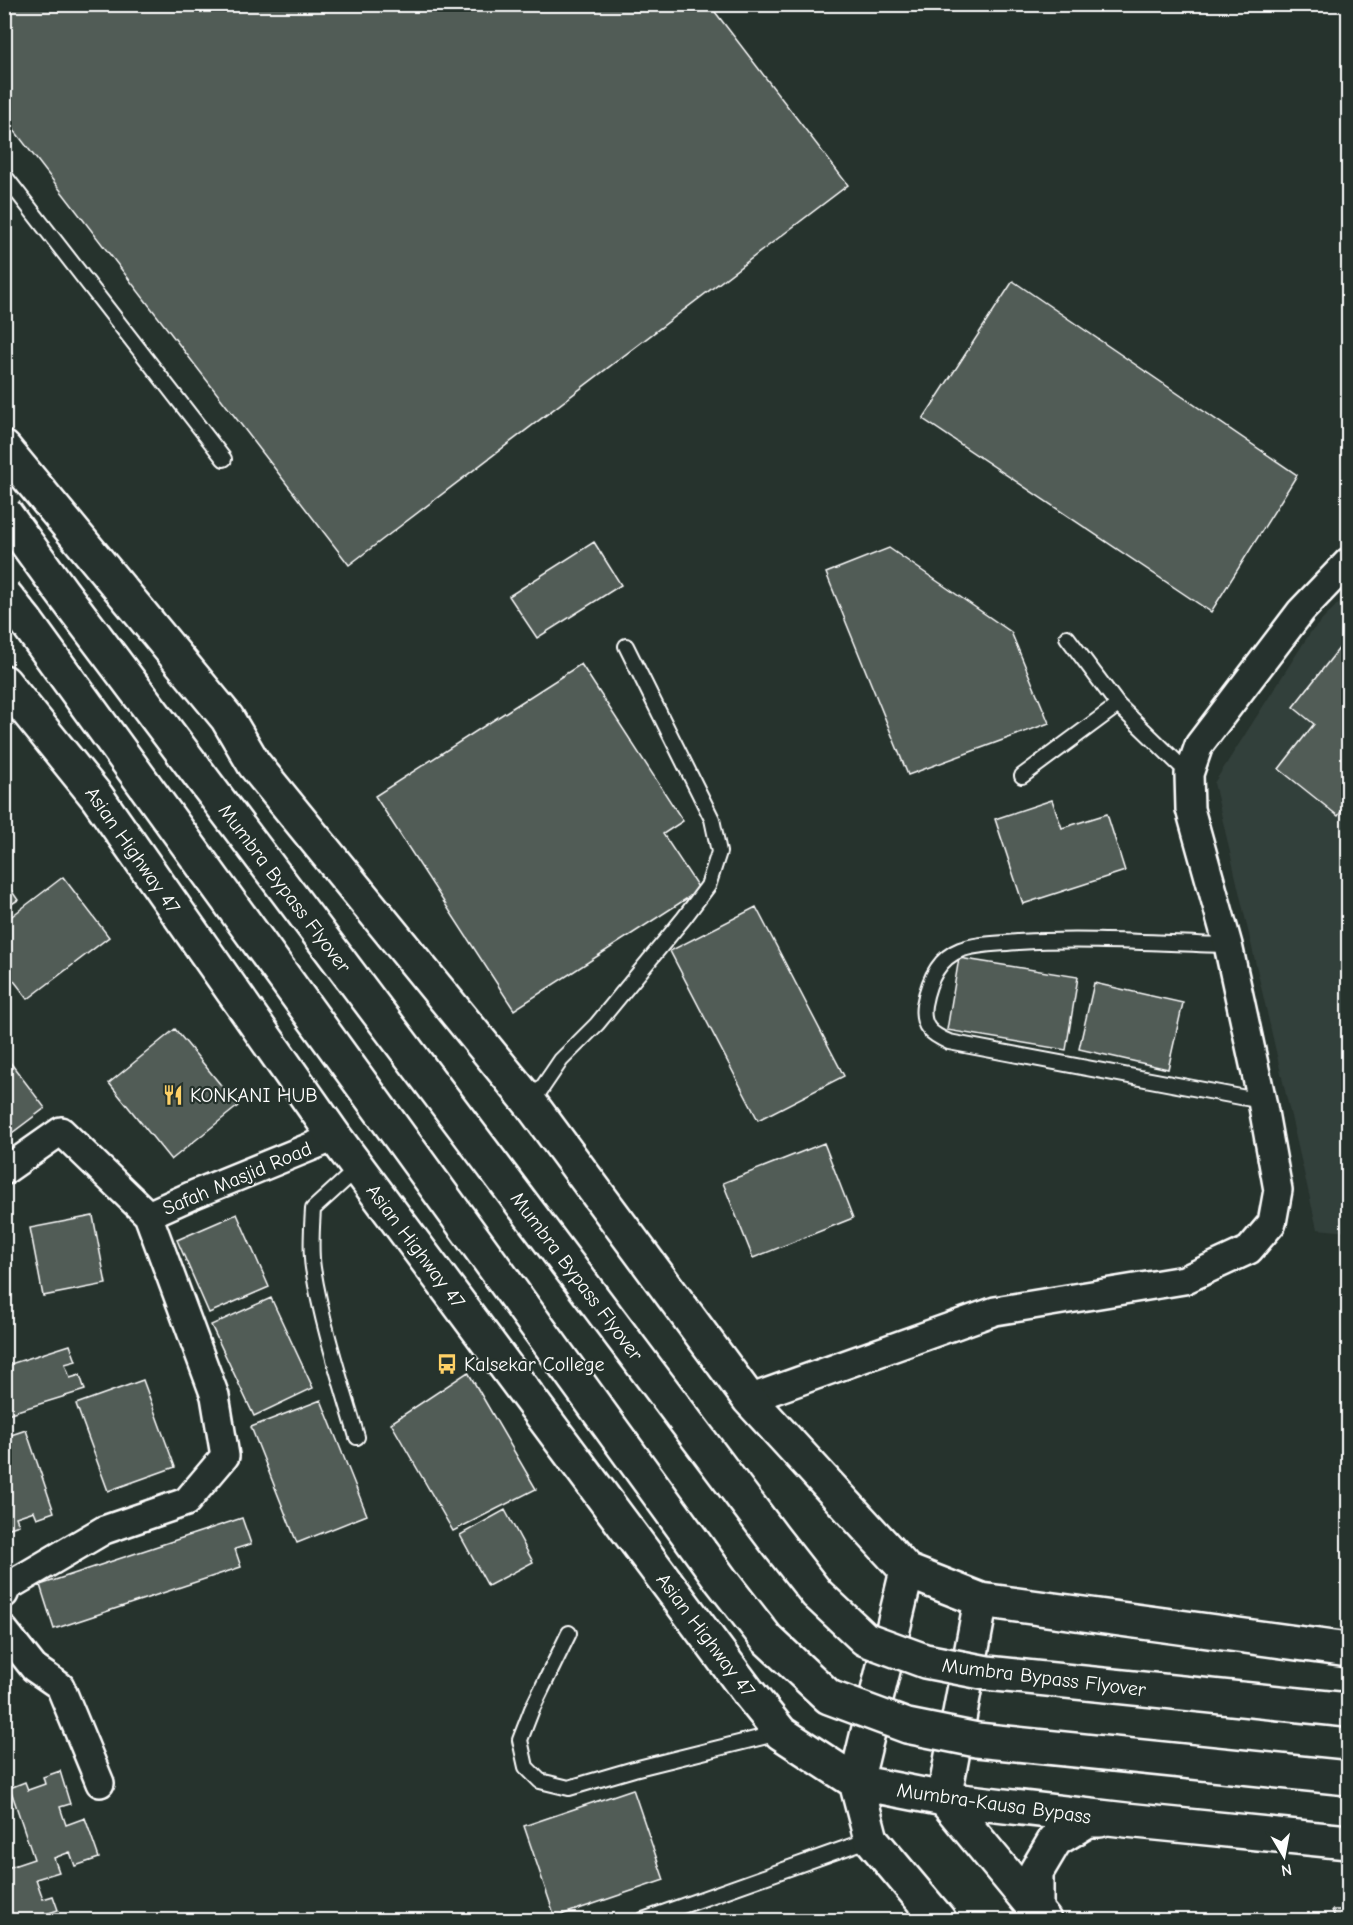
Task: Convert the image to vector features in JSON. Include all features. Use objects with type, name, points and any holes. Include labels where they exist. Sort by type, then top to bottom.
[{"type":"main road","points":[[4,448],[227,718],[254,764],[531,1104],[749,1399],[907,1571],[981,1600],[1348,1650]]},
{"type":"main road","name":"Mumbra Bypass Flyover","points":[[4,512],[774,1539],[817,1594],[865,1639],[925,1661],[987,1674],[1348,1710]]},
{"type":"main road","points":[[4,594],[721,1580],[767,1639],[829,1696],[907,1726],[977,1740],[1348,1778]]},
{"type":"main road","name":"Asian Highway 47","points":[[4,682],[97,797],[335,1137],[741,1683],[782,1732],[855,1782]]},
{"type":"main road","points":[[907,1571],[855,1782],[871,1839],[939,1920]]},
{"type":"main road","points":[[981,1600],[944,1799],[1040,1915]]},
{"type":"main road","name":"Mumbra-Kausa Bypass","points":[[855,1782],[944,1799],[1348,1842]]},
{"type":"main road","points":[[1040,1915],[1036,1872],[1055,1840],[1088,1820],[1126,1820]]},
{"type":"street","points":[[749,1399],[995,1311],[1184,1280],[1249,1250],[1272,1222],[1278,1190],[1262,1101],[1228,945],[1190,808],[1189,774],[1199,745],[1301,611],[1348,562]]},
{"type":"street","name":"Safah Masjid Road","points":[[4,1171],[62,1131],[148,1215],[335,1137]]},
{"type":"street","points":[[4,1594],[6,1587],[104,1530],[186,1502],[225,1456],[215,1396],[148,1215]]},
{"type":"street","points":[[4,1630],[34,1668],[60,1686],[100,1783]]},
{"type":"lane","points":[[4,175],[224,459]]},
{"type":"lane","points":[[1067,637],[1119,705],[1189,774]]},
{"type":"lane","points":[[531,1104],[561,1060],[597,1024],[684,918],[708,885],[719,852],[712,819],[626,646]]},
{"type":"lane","points":[[1022,777],[1119,705]]},
{"type":"lane","points":[[1228,945],[1045,941],[989,944],[959,951],[944,961],[927,987],[923,1012],[927,1027],[933,1035],[949,1042],[1262,1101]]},
{"type":"lane","points":[[357,1437],[330,1343],[312,1267],[312,1226],[313,1209],[358,1168]]},
{"type":"lane","points":[[569,1633],[532,1709],[520,1740],[526,1767],[540,1780],[569,1788],[634,1769],[782,1732]]},
{"type":"lane","points":[[643,1920],[871,1839]]},
{"type":"shaded area","points":[[1348,593],[1348,1232],[1317,1229],[1214,783],[1310,633]]},
{"type":"building","points":[[4,4],[709,4],[848,185],[349,565],[4,117]]},
{"type":"building","points":[[1013,281],[1297,475],[1211,612],[923,419]]},
{"type":"building","points":[[594,542],[621,585],[537,638],[509,596]]},
{"type":"building","points":[[889,548],[1011,632],[1049,723],[908,775],[826,573]]},
{"type":"building","points":[[1348,637],[1348,802],[1338,816],[1279,769],[1314,724],[1293,707]]},
{"type":"building","points":[[581,664],[683,821],[663,834],[700,890],[514,1010],[375,796]]},
{"type":"building","points":[[1052,800],[1062,828],[1107,814],[1125,871],[1023,904],[995,819]]},
{"type":"building","points":[[63,877],[109,937],[28,999],[4,968],[4,922]]},
{"type":"building","points":[[4,880],[18,900],[4,909]]},
{"type":"building","points":[[756,907],[844,1076],[758,1120],[670,951]]},
{"type":"building","points":[[959,958],[1078,977],[1066,1050],[947,1030]]},
{"type":"building","points":[[1094,983],[1183,1003],[1168,1069],[1079,1049]]},
{"type":"building","name":"KONKANI HUB","points":[[175,1029],[238,1106],[171,1160],[109,1083]]},
{"type":"building","points":[[6,1057],[45,1108],[4,1139],[4,1058]]},
{"type":"building","points":[[824,1143],[853,1218],[753,1258],[723,1183]]},
{"type":"building","points":[[237,1214],[269,1287],[209,1313],[177,1240]]},
{"type":"building","points":[[93,1216],[106,1284],[43,1296],[30,1228]]},
{"type":"building","points":[[271,1298],[313,1388],[254,1416],[211,1325]]},
{"type":"building","points":[[70,1345],[76,1361],[65,1364],[70,1378],[80,1375],[85,1390],[4,1415],[4,1366]]},
{"type":"building","points":[[468,1372],[536,1489],[453,1531],[391,1423]]},
{"type":"building","points":[[143,1380],[175,1467],[108,1491],[76,1404]]},
{"type":"building","points":[[321,1400],[367,1515],[297,1543],[251,1427]]},
{"type":"building","points":[[26,1430],[54,1512],[37,1518],[34,1511],[16,1517],[19,1525],[4,1530],[4,1444],[10,1442],[8,1436]]},
{"type":"building","points":[[505,1510],[533,1562],[488,1586],[460,1535]]},
{"type":"building","points":[[242,1518],[251,1544],[235,1549],[241,1567],[54,1629],[40,1585]]},
{"type":"building","points":[[60,1771],[70,1804],[60,1807],[66,1825],[85,1818],[99,1858],[75,1866],[70,1852],[54,1858],[59,1872],[36,1879],[43,1899],[53,1896],[58,1910],[28,1920],[4,1920],[4,1869],[34,1859],[10,1788],[25,1782],[28,1790],[45,1784],[43,1777]]},
{"type":"building","points":[[633,1789],[664,1880],[555,1917],[524,1826]]},
{"type":"building","points":[[1332,1910],[1348,1910],[1348,1920],[1336,1920]]},
{"type":"place","name":"KONKANI HUB","points":[[173,1095]]},
{"type":"place","name":"Kalsekar College","points":[[447,1364]]}]
